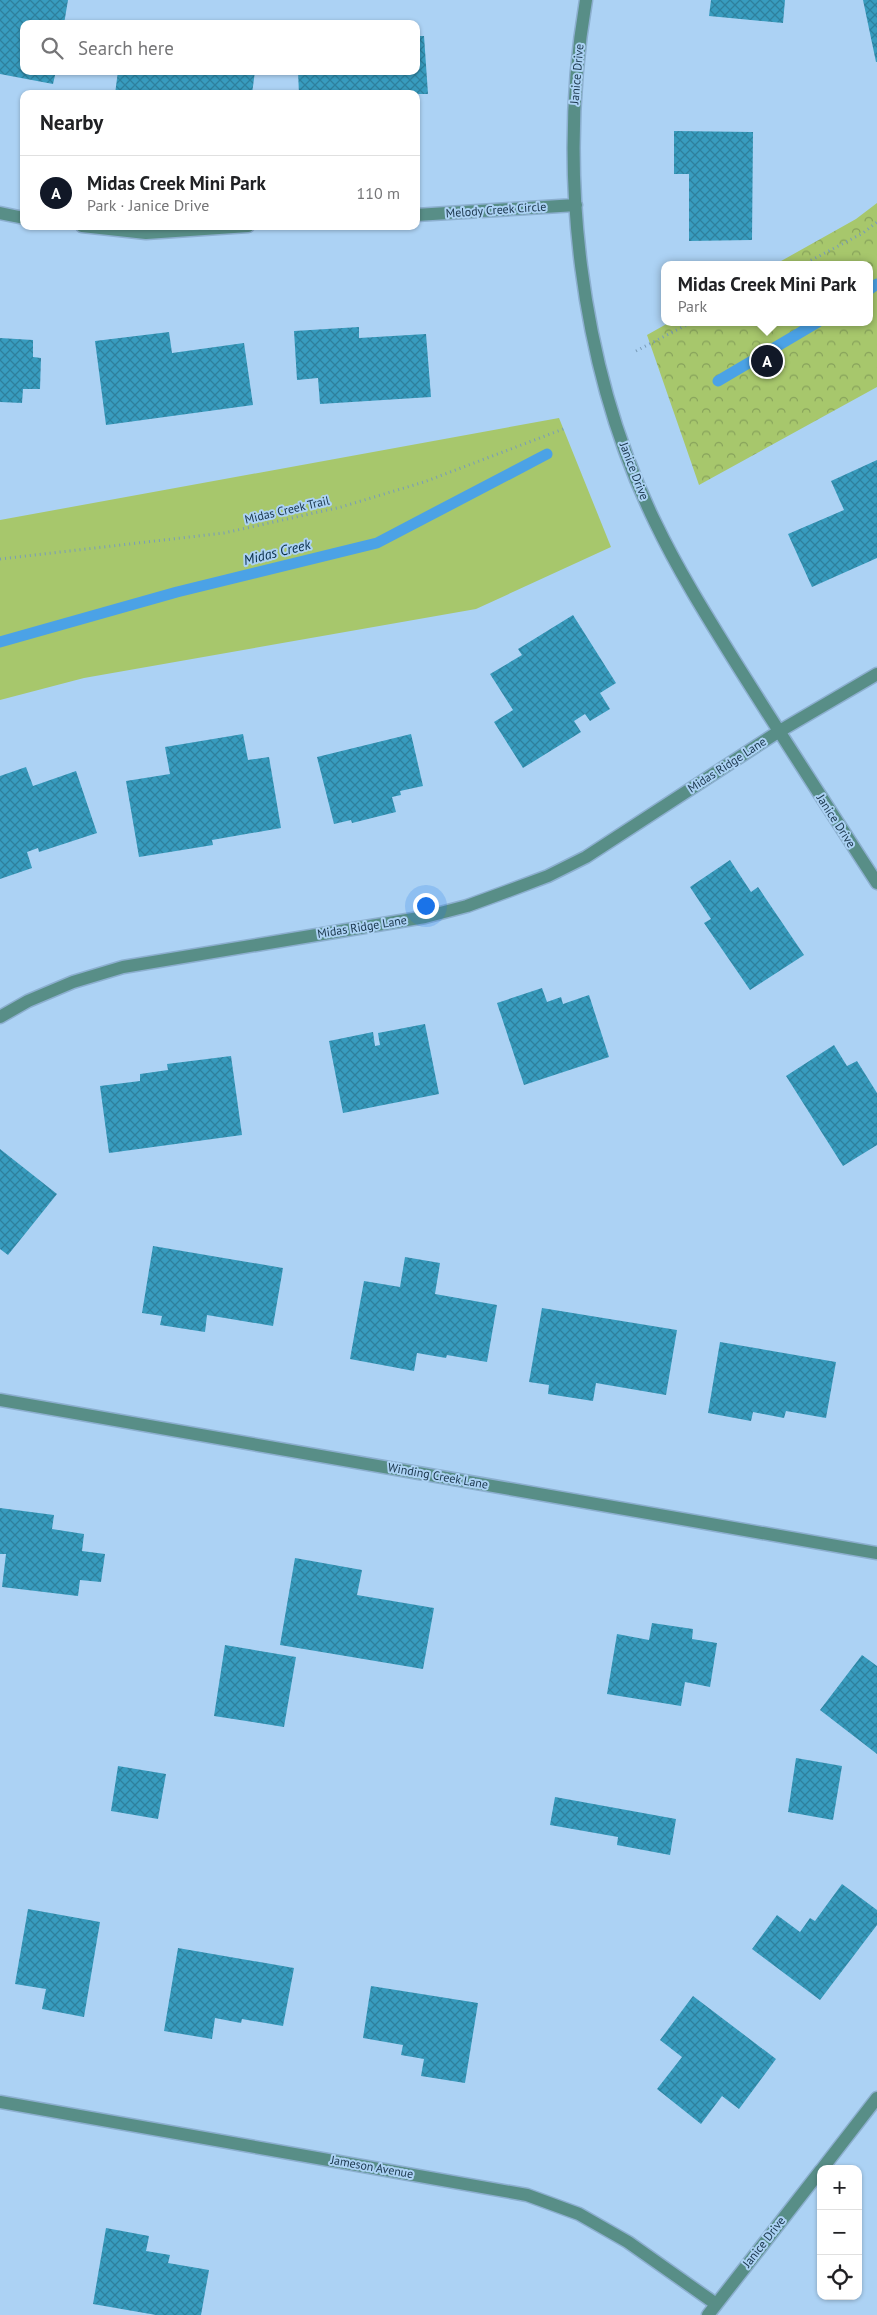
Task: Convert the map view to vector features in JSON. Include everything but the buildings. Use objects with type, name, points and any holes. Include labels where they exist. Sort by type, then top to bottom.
[{"type":"street","name":"Janice Drive","points":[[586,0],[576,72],[573,137],[576,205],[585,297],[606,389],[628,458],[655,522],[688,585],[778,732],[877,883]]},
{"type":"street","name":"Melody Creek Circle","points":[[420,215],[576,205]]},
{"type":"street","points":[[0,213],[20,217]]},
{"type":"street","points":[[119,230],[146,233],[190,230]]},
{"type":"street","name":"Midas Ridge Lane","points":[[0,1017],[28,1001],[74,982],[123,967],[425,917],[467,906],[548,876],[586,857],[778,732],[877,674]]},
{"type":"street","name":"Winding Creek Lane","points":[[0,1400],[877,1553]]},
{"type":"street","name":"Janice Drive","points":[[824,2165],[877,2098]]},
{"type":"street","name":"Jameson Avenue","points":[[0,2102],[527,2195],[579,2214],[628,2242],[716,2304]]},
{"type":"street","name":"Janice Drive","points":[[708,2315],[817,2174]]},
{"type":"path","points":[[810,261],[863,233],[877,222]]},
{"type":"path","points":[[636,351],[684,326]]},
{"type":"path","name":"Midas Creek Trail","points":[[0,559],[224,533],[341,507],[424,482],[566,428]]},
{"type":"green space","points":[[877,203],[877,387],[699,485],[647,335],[663,326],[873,326],[873,261],[781,261],[856,219]]},
{"type":"green space","points":[[559,418],[611,547],[476,609],[84,678],[0,700],[0,520]]},
{"type":"waterway","name":"Midas Creek","points":[[873,287],[877,284]]},
{"type":"waterway","name":"Midas Creek","points":[[718,381],[811,326]]},
{"type":"waterway","name":"Midas Creek","points":[[0,642],[177,592],[377,543],[547,454]]},
{"type":"place","name":"Midas Creek Mini Park","points":[[767,361]]}]
